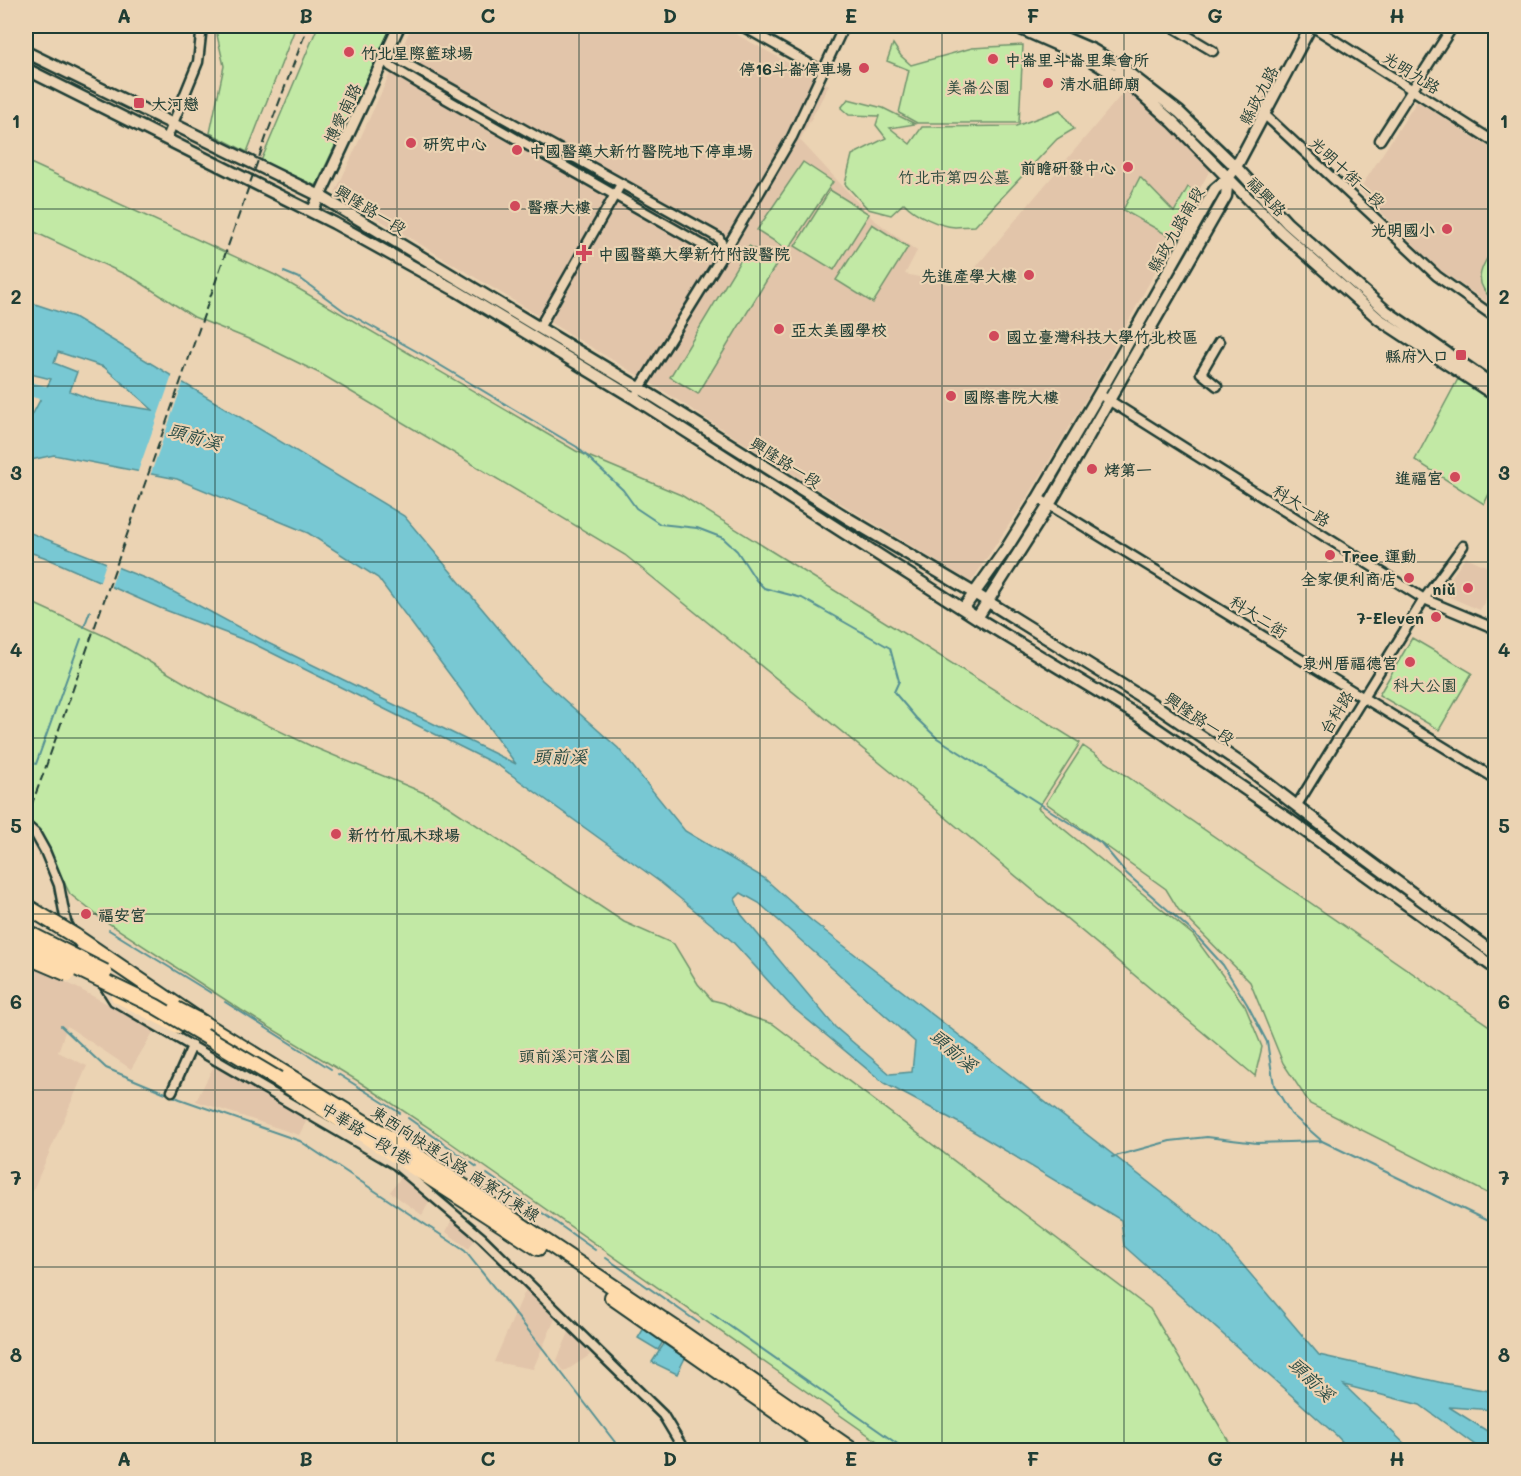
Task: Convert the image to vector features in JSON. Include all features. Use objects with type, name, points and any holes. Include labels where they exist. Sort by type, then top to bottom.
[{"type":"highway","points":[[26,906],[75,936],[203,1023]]},
{"type":"highway","points":[[26,913],[75,936]]},
{"type":"highway","name":"東西向快速公路 南寮竹東線","points":[[26,932],[203,1023],[409,1150],[852,1450]]},
{"type":"highway","name":"東西向快速公路 南寮竹東線","points":[[26,944],[155,1006],[278,1079],[575,1271],[831,1450]]},
{"type":"highway","points":[[26,956],[139,1007],[278,1079]]},
{"type":"street","points":[[167,138],[198,62],[202,26]]},
{"type":"street","name":"博愛南路","points":[[312,212],[399,26]]},
{"type":"street","points":[[742,26],[822,70]]},
{"type":"street","points":[[637,393],[792,137],[844,26]]},
{"type":"street","name":"福興路","points":[[1014,26],[1089,59],[1131,85],[1173,122],[1281,232],[1379,319],[1496,396]]},
{"type":"street","name":"福興路","points":[[1036,26],[1093,50],[1118,65],[1179,112],[1236,167],[1287,223],[1386,311],[1496,387]]},
{"type":"street","points":[[1171,26],[1213,51]]},
{"type":"street","name":"縣政九路","points":[[1228,178],[1312,26]]},
{"type":"street","name":"光明九路","points":[[1312,26],[1496,143]]},
{"type":"street","points":[[1380,140],[1453,26]]},
{"type":"street","name":"興隆路一段","points":[[26,52],[320,196],[538,328],[963,609],[1155,728],[1287,818],[1496,969]]},
{"type":"street","points":[[394,57],[719,238],[724,251],[712,251],[410,78],[390,66],[384,59],[394,57]]},
{"type":"street","name":"興隆路一段","points":[[26,69],[312,212],[457,291],[637,393],[974,593],[1159,708],[1246,767],[1496,955]]},
{"type":"street","name":"光明十街一段","points":[[1264,114],[1437,276],[1496,318]]},
{"type":"street","name":"縣政九路南段","points":[[963,609],[1008,546],[1038,498],[1215,189],[1228,178]]},
{"type":"street","name":"縣政九路南段","points":[[977,618],[1049,505],[1226,196],[1228,178]]},
{"type":"street","points":[[538,328],[621,184]]},
{"type":"street","points":[[1217,386],[1201,373],[1219,342]]},
{"type":"street","name":"科大一路","points":[[1099,394],[1424,600],[1496,629]]},
{"type":"street","name":"科大二街","points":[[1038,498],[1496,779]]},
{"type":"street","name":"台科路","points":[[1297,805],[1424,600],[1463,546]]},
{"type":"street","name":"中華路一段1巷","points":[[26,825],[35,832],[59,885],[66,922],[114,1001],[396,1165],[482,1238],[663,1415],[684,1450]]},
{"type":"street","points":[[172,1091],[192,1046]]},
{"type":"shaded area","points":[[412,26],[721,26],[829,85],[800,140],[873,219],[917,251],[905,274],[950,284],[970,274],[1127,88],[1211,168],[1092,389],[1032,490],[971,582],[786,470],[654,385],[335,193]]},
{"type":"shaded area","name":"光明國小","points":[[1417,101],[1495,151],[1495,307],[1438,269],[1359,190]]},
{"type":"shaded area","name":"niǔ","points":[[1466,557],[1495,570],[1495,583],[1480,610],[1440,593]]},
{"type":"shaded area","points":[[26,961],[155,1029],[131,1069],[67,1026],[58,1052],[87,1066],[26,1206]]},
{"type":"shaded area","points":[[216,1062],[308,1118],[299,1135],[196,1101]]},
{"type":"shaded area","points":[[402,1176],[431,1199],[422,1215],[390,1192]]},
{"type":"shaded area","points":[[452,1219],[476,1237],[469,1249],[446,1232]]},
{"type":"shaded area","points":[[526,1289],[555,1319],[533,1369],[494,1362]]},
{"type":"shaded area","points":[[570,1330],[590,1355],[564,1372],[557,1360]]},
{"type":"green space","points":[[215,26],[296,26],[247,152],[210,133],[224,66]]},
{"type":"green space","points":[[318,26],[392,26],[316,186],[261,161]]},
{"type":"green space","name":"美崙公園","points":[[893,44],[911,65],[972,48],[1023,45],[1019,123],[917,123],[899,113],[909,70],[887,61]]},
{"type":"green space","name":"竹北市第四公墓","points":[[848,99],[883,108],[915,124],[890,128],[910,144],[922,127],[1016,126],[1060,110],[1074,129],[1057,139],[975,226],[955,227],[921,216],[904,203],[891,215],[868,209],[845,184],[852,155],[886,138],[876,125],[879,116],[849,115],[841,108]]},
{"type":"green space","points":[[26,161],[275,275],[576,451],[681,495],[1080,743],[1038,808],[1193,935],[1245,1006],[1262,1047],[1255,1076],[907,785],[625,555],[323,375],[256,342],[194,317],[135,279],[26,228]]},
{"type":"green space","points":[[803,162],[833,182],[788,250],[757,230]]},
{"type":"green space","points":[[1140,177],[1174,212],[1188,187],[1201,196],[1176,240],[1123,210]]},
{"type":"green space","points":[[830,190],[869,214],[834,270],[795,246]]},
{"type":"green space","points":[[872,224],[908,247],[873,303],[836,280]]},
{"type":"green space","points":[[749,246],[777,263],[698,394],[670,377]]},
{"type":"green space","points":[[1495,246],[1495,302],[1483,288],[1480,275]]},
{"type":"green space","points":[[1458,379],[1495,401],[1495,482],[1484,504],[1415,460]]},
{"type":"green space","name":"頭前溪河濱公園","points":[[26,600],[109,638],[207,696],[311,746],[434,797],[624,922],[674,944],[698,984],[712,1000],[724,1003],[745,1015],[773,1024],[1150,1309],[1234,1450],[890,1450],[434,1131],[358,1081],[241,1010],[99,917],[70,894],[37,828],[26,819]]},
{"type":"green space","name":"科大公園","points":[[1412,638],[1472,673],[1439,730],[1379,695]]},
{"type":"green space","points":[[1083,746],[1495,1030],[1495,1197],[1310,1104],[1283,1063],[1250,982],[1178,909],[1166,889],[1046,803]]},
{"type":"water","name":"頭前溪","points":[[26,301],[74,317],[404,516],[542,680],[618,748],[685,831],[764,878],[812,921],[1219,1237],[1319,1355],[1443,1383],[1495,1392],[1495,1410],[1449,1407],[1495,1436],[1495,1450],[1482,1450],[1420,1405],[1344,1385],[1411,1450],[1350,1450],[1124,1246],[1121,1220],[961,1124],[884,1083],[791,1006],[732,941],[660,882],[499,766],[252,643],[160,608],[26,551],[26,531],[157,583],[268,643],[516,764],[378,578],[308,533],[177,479],[54,455],[26,461],[26,427],[51,379],[26,373]],"holes":[[[58,352],[104,367],[153,410],[96,401],[70,391],[77,372],[54,363]],[[741,893],[759,903],[915,1042],[912,1072],[890,1074],[835,1027],[741,914],[735,899]]]},
{"type":"water","points":[[644,1328],[664,1340],[658,1350],[638,1338]]},
{"type":"water","points":[[664,1344],[685,1358],[677,1374],[652,1362]]},
{"type":"pier","points":[[173,373],[184,380],[150,476],[137,474]]},
{"type":"pier","points":[[107,560],[119,565],[110,589],[99,584]]},
{"type":"waterway","points":[[284,272],[301,279],[344,311],[423,355],[577,447],[623,490],[636,508],[660,524],[697,528],[723,538],[737,551],[764,588],[802,598],[890,648],[899,681],[894,692],[937,738],[1101,843],[1126,873],[1194,933],[1223,965],[1267,1042],[1274,1085],[1291,1114],[1322,1141],[1496,1225]]},
{"type":"waterway","name":"頭前溪","points":[[26,388],[59,397]]},
{"type":"waterway","points":[[84,627],[90,611]]},
{"type":"waterway","points":[[36,764],[81,639]]},
{"type":"waterway","points":[[109,930],[211,993]]},
{"type":"waterway","points":[[225,1002],[331,1069]]},
{"type":"waterway","points":[[61,1026],[106,1068],[180,1099],[300,1141],[465,1251],[621,1450]]},
{"type":"waterway","points":[[338,1074],[400,1113]]},
{"type":"waterway","points":[[408,1118],[477,1167]]},
{"type":"waterway","points":[[1112,1157],[1170,1141],[1207,1137],[1257,1143],[1322,1141]]},
{"type":"waterway","points":[[487,1174],[595,1250]]},
{"type":"waterway","points":[[606,1258],[699,1323]]},
{"type":"waterway","points":[[711,1313],[906,1450]]},
{"type":"railway","points":[[26,819],[269,129],[308,26]]},
{"type":"place","name":"竹北星際籃球場","points":[[349,52]]},
{"type":"place","name":"中崙里斗崙里集會所","points":[[993,59]]},
{"type":"place","name":"停16斗崙停車場","points":[[864,68]]},
{"type":"place","name":"清水祖師廟","points":[[1048,83]]},
{"type":"place","name":"大河戀","points":[[139,103]]},
{"type":"place","name":"研究中心","points":[[411,143]]},
{"type":"place","name":"中國醫藥大新竹醫院地下停車場","points":[[517,150]]},
{"type":"place","name":"前瞻研發中心","points":[[1128,167]]},
{"type":"place","name":"醫療大樓","points":[[515,206]]},
{"type":"place","name":"光明國小","points":[[1447,229]]},
{"type":"place","name":"中國醫藥大學新竹附設醫院","points":[[584,253]]},
{"type":"place","name":"先進產學大樓","points":[[1029,275]]},
{"type":"place","name":"亞太美國學校","points":[[779,329]]},
{"type":"place","name":"國立臺灣科技大學竹北校區","points":[[994,336]]},
{"type":"place","name":"縣府入口","points":[[1461,355]]},
{"type":"place","name":"國際書院大樓","points":[[951,396]]},
{"type":"place","name":"烤第一","points":[[1092,469]]},
{"type":"place","name":"進福宮","points":[[1455,477]]},
{"type":"place","name":"Tree 運動","points":[[1330,555]]},
{"type":"place","name":"全家便利商店","points":[[1409,578]]},
{"type":"place","name":"niǔ","points":[[1468,588]]},
{"type":"place","name":"7-Eleven","points":[[1436,617]]},
{"type":"place","name":"泉州厝福德宮","points":[[1410,662]]},
{"type":"place","name":"新竹竹風木球場","points":[[336,834]]},
{"type":"place","name":"福安宮","points":[[86,914]]}]
